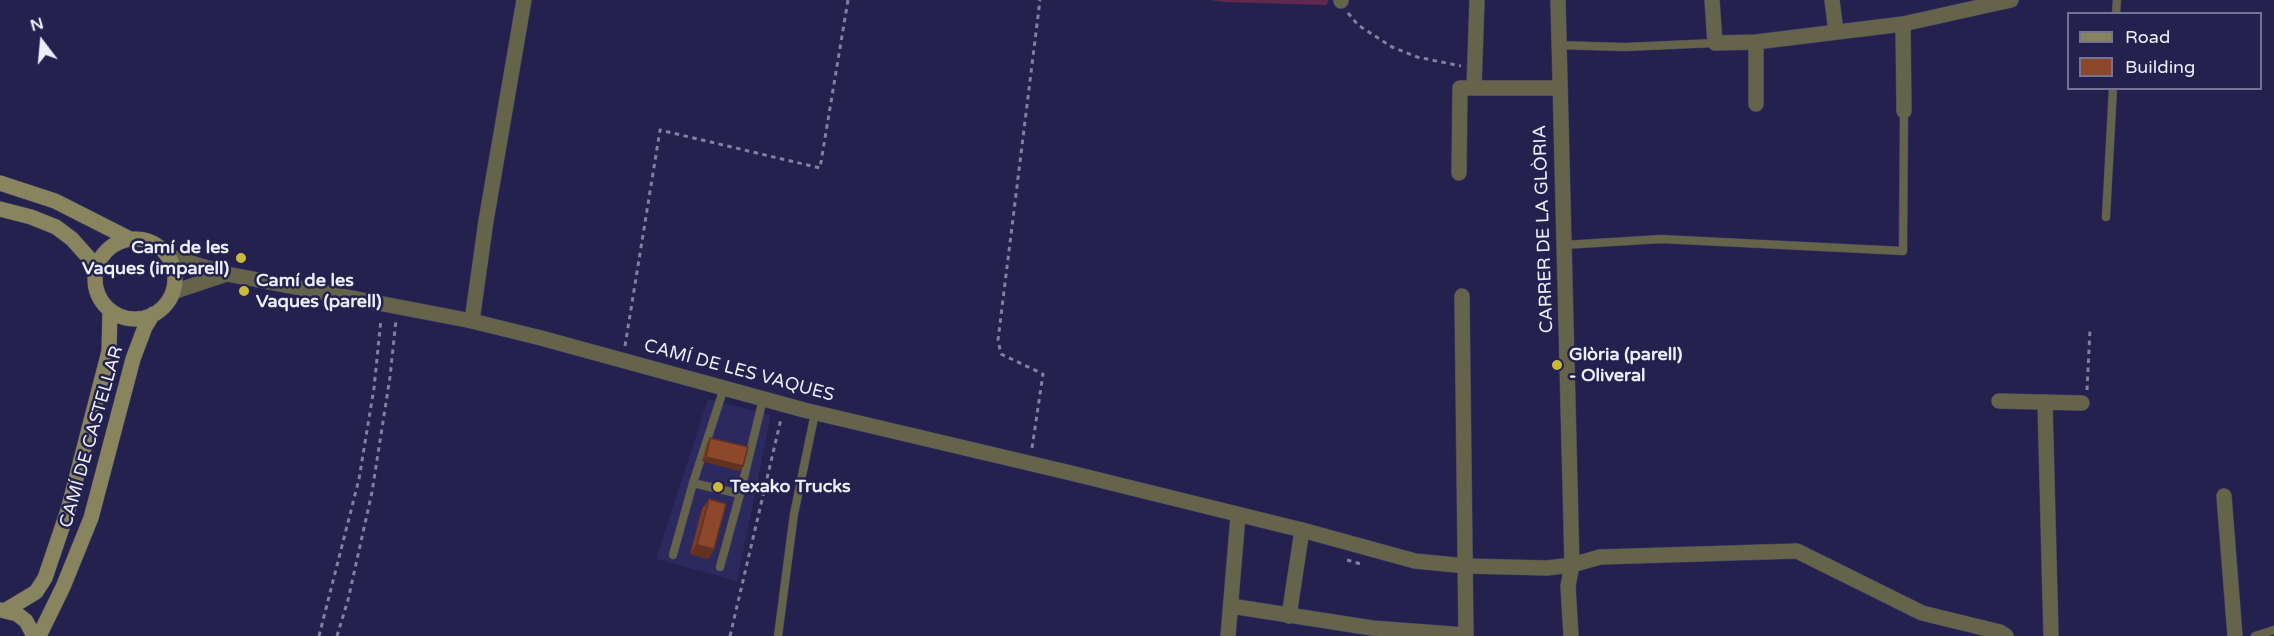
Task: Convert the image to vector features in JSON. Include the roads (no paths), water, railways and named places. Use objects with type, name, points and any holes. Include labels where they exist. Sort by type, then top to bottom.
[{"type":"main road","points":[[0,183],[55,201],[130,239]]},
{"type":"main road","points":[[0,209],[31,217],[56,228],[78,245],[96,270]]},
{"type":"main road","points":[[130,239],[145,240],[158,246],[168,256],[174,274],[173,292],[162,309],[139,318],[124,317],[110,310],[99,297],[95,281],[96,270],[105,252],[116,243],[130,239]]},
{"type":"main road","name":"CAMÍ DE CASTELLAR","points":[[3,610],[36,592],[48,569],[68,510],[109,351],[110,310]]},
{"type":"main road","name":"CAMÍ DE CASTELLAR","points":[[39,636],[63,588],[91,518],[133,359],[145,327],[153,314]]},
{"type":"main road","points":[[3,610],[17,614],[26,621],[34,636]]},
{"type":"street","points":[[472,321],[486,221],[524,0]]},
{"type":"street","points":[[1459,172],[1467,88],[1475,69],[1477,0]]},
{"type":"street","name":"CARRER DE LA GLÒRIA","points":[[1558,0],[1572,565],[1568,586],[1571,636]]},
{"type":"street","points":[[1712,0],[1715,43],[1756,42],[1903,24],[2011,0]]},
{"type":"street","points":[[1832,0],[1836,32]]},
{"type":"street","points":[[1903,24],[1904,111]]},
{"type":"street","points":[[1756,42],[1756,104]]},
{"type":"street","points":[[1467,88],[1560,88]]},
{"type":"street","name":"CAMÍ DE LES VAQUES","points":[[168,256],[227,274],[472,321],[815,413],[1302,530],[1415,561],[1466,566],[1547,568],[1572,565],[1600,557],[1797,551],[1922,613],[2000,632],[2006,636]]},
{"type":"street","name":"CAMÍ DE LES VAQUES","points":[[173,292],[227,274]]},
{"type":"street","points":[[1231,606],[1372,628],[1466,636],[1462,296]]},
{"type":"street","points":[[1999,401],[2082,402]]},
{"type":"street","points":[[2045,402],[2051,636]]},
{"type":"street","points":[[2224,496],[2235,636]]},
{"type":"street","points":[[1228,636],[1238,516]]},
{"type":"street","points":[[1289,616],[1302,530]]},
{"type":"lane","points":[[1558,45],[1625,47],[1715,43]]},
{"type":"lane","points":[[2106,217],[2112,90]]},
{"type":"lane","points":[[1564,245],[1660,239],[1904,251],[1904,111]]},
{"type":"lane","points":[[673,555],[693,483],[724,388]]},
{"type":"lane","points":[[720,567],[763,399]]},
{"type":"lane","points":[[778,636],[794,514],[815,413]]},
{"type":"lane","points":[[693,483],[740,494]]},
{"type":"lane","points":[[2254,636],[2274,630]]},
{"type":"place","name":"Camí de les Vaques (imparell)","points":[[241,258]]},
{"type":"place","name":"Camí de les Vaques (parell)","points":[[244,291]]},
{"type":"place","name":"Glòria (parell) - Oliveral","points":[[1557,365]]},
{"type":"place","name":"Texako Trucks","points":[[718,487]]}]
